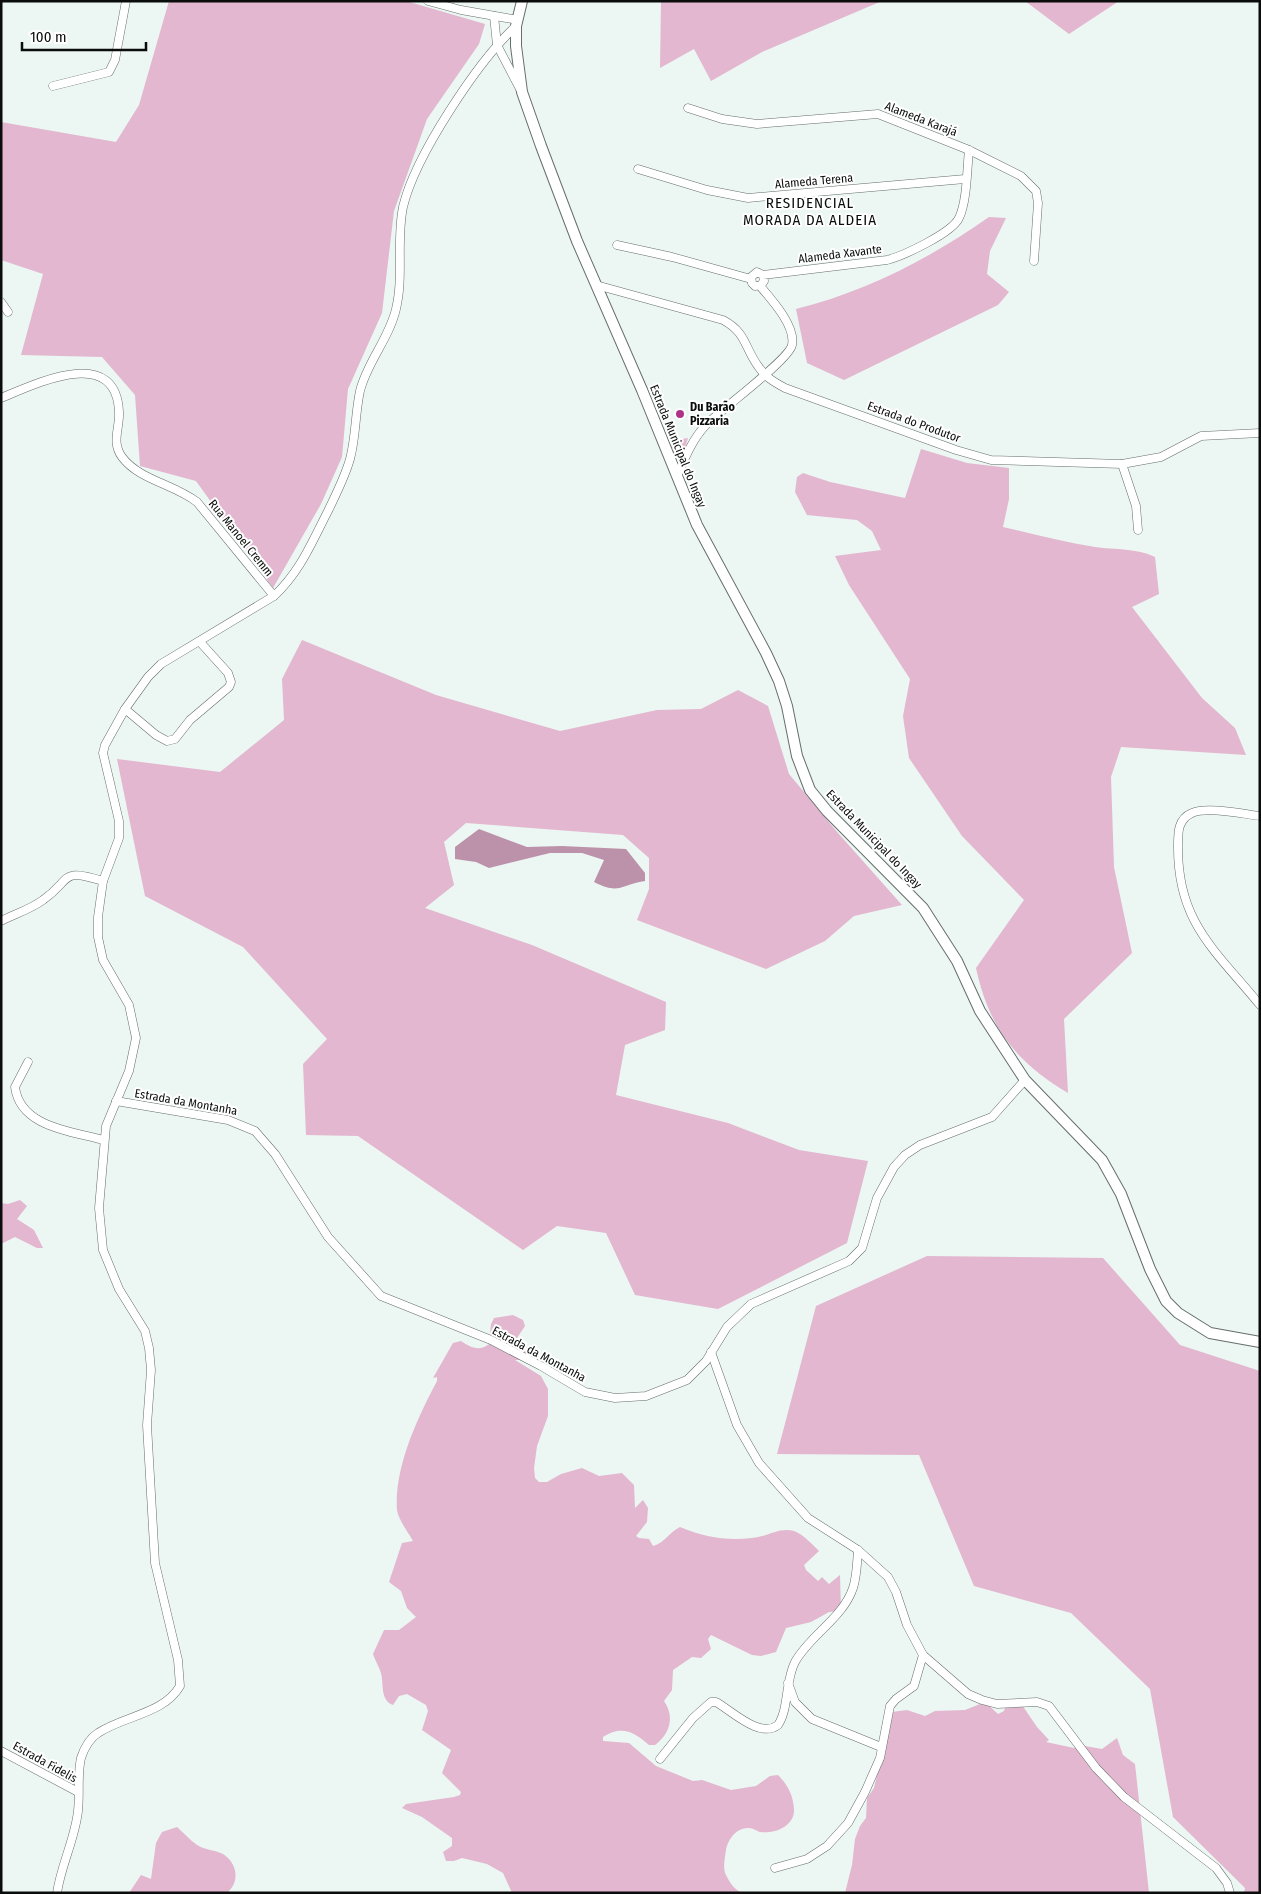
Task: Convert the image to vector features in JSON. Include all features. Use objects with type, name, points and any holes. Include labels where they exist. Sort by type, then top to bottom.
[{"type":"street","points":[[53,86],[109,72],[115,60],[126,1]]},
{"type":"street","points":[[57,1893],[60,1873],[78,1811],[82,1757],[89,1742],[97,1733],[110,1726],[167,1701],[176,1694],[180,1686],[178,1660],[155,1564],[147,1425],[151,1370],[149,1348],[145,1331],[119,1289],[103,1250],[99,1208],[103,1140],[110,1112],[129,1071],[136,1038],[129,1005],[99,950],[98,917],[103,881],[119,838],[119,821],[103,761],[103,753],[105,745],[126,709],[148,677],[161,664],[274,596],[288,583],[302,564],[350,460],[363,379],[390,329],[396,309],[400,289],[399,253],[403,207],[419,167],[433,139],[497,45],[517,23],[428,1]]},
{"type":"street","name":"Estrada Municipal do Ingay","points":[[522,1],[517,23],[516,46],[522,92]]},
{"type":"street","name":"Estrada Municipal do Ingay","points":[[494,16],[497,45],[522,92],[577,241],[677,476],[698,525],[766,652],[779,681],[796,756],[810,790],[827,811],[924,908],[957,961],[980,1011],[1025,1080],[1093,1148],[1110,1172],[1121,1194],[1150,1270],[1166,1301],[1178,1313],[1210,1333],[1260,1342]]},
{"type":"street","name":"Alameda Karajá","points":[[688,108],[722,119],[757,124],[878,114],[969,150],[1021,176],[1036,191],[1038,203],[1034,261]]},
{"type":"street","name":"Alameda Xavante","points":[[763,275],[874,262],[904,254],[956,224],[962,207],[969,150]]},
{"type":"street","name":"Alameda Terena","points":[[638,169],[707,190],[748,198],[965,179]]},
{"type":"street","points":[[617,245],[751,279],[754,284],[760,286],[783,316],[792,341],[790,351],[704,427],[691,444],[677,476]]},
{"type":"street","points":[[751,279],[757,272],[763,275],[764,282],[760,286]]},
{"type":"street","name":"Estrada do Produtor","points":[[596,285],[711,316],[729,324],[743,336],[754,360],[764,374],[793,391],[976,456],[1006,461],[1122,464],[1161,457],[1201,436],[1260,432]]},
{"type":"street","points":[[1,302],[8,312]]},
{"type":"street","name":"Rua Manoel Cremm","points":[[1,398],[45,379],[62,374],[88,374],[98,377],[110,385],[118,402],[119,416],[116,436],[120,455],[135,470],[188,494],[197,502],[274,596]]},
{"type":"street","points":[[1122,464],[1136,506],[1138,530]]},
{"type":"street","points":[[126,709],[156,735],[167,741],[175,738],[190,720],[229,687],[231,682],[228,673],[200,642]]},
{"type":"street","points":[[1260,816],[1206,810],[1194,812],[1185,817],[1180,824],[1178,834],[1178,863],[1181,890],[1189,914],[1200,933],[1260,1005]]},
{"type":"street","points":[[1,921],[45,899],[69,876],[84,875],[103,881]]},
{"type":"street","points":[[1250,993],[1260,996]]},
{"type":"street","points":[[28,1062],[15,1087],[20,1105],[40,1121],[103,1140]]},
{"type":"street","name":"Estrada da Montanha","points":[[116,1101],[228,1120],[255,1131],[274,1154],[328,1237],[381,1296],[491,1340],[586,1392],[615,1398],[646,1396],[687,1380],[699,1370],[727,1328],[751,1304],[838,1267],[858,1254],[866,1240],[881,1190],[894,1167],[905,1155],[920,1145],[992,1117],[1025,1080]]},
{"type":"street","points":[[710,1352],[737,1425],[759,1463],[808,1518],[858,1550],[888,1577],[896,1592],[906,1625],[923,1656],[968,1694],[982,1700],[997,1704],[1037,1702],[1048,1706],[1096,1768],[1124,1797],[1216,1868],[1227,1882],[1230,1893]]},
{"type":"street","points":[[660,1759],[693,1718],[711,1702],[716,1702],[762,1729],[773,1729],[780,1721],[794,1663],[850,1597],[854,1586],[858,1550]]},
{"type":"street","points":[[775,1868],[807,1859],[837,1836],[865,1792],[880,1758],[890,1706],[896,1699],[914,1686],[923,1656]]},
{"type":"street","points":[[788,1683],[796,1702],[812,1719],[881,1747]]},
{"type":"street","name":"Estrada Fidelis","points":[[1,1750],[78,1792]]},
{"type":"shaded area","points":[[169,1],[406,1],[485,24],[479,44],[427,119],[394,211],[382,313],[348,389],[342,457],[321,504],[273,588],[196,481],[140,466],[135,395],[102,357],[21,355],[43,274],[1,260],[1,122],[116,142],[139,105]]},
{"type":"shaded area","points":[[661,1],[882,1],[762,52],[711,81],[694,49],[660,68]]},
{"type":"shaded area","points":[[1025,1],[1119,1],[1069,34]]},
{"type":"shaded area","points":[[989,217],[1006,218],[990,251],[987,274],[1009,292],[998,305],[844,380],[807,363],[796,309],[847,293],[897,272],[921,260]]},
{"type":"shaded area","points":[[688,438],[684,451],[672,454],[669,447],[677,440]]},
{"type":"shaded area","points":[[921,449],[967,463],[1009,468],[1009,499],[1003,527],[1072,543],[1133,551],[1155,557],[1159,594],[1132,607],[1202,698],[1235,728],[1246,755],[1121,747],[1111,777],[1114,867],[1132,953],[1064,1019],[1068,1093],[1019,1056],[997,1026],[982,989],[976,968],[1024,900],[962,836],[909,758],[903,716],[910,679],[849,585],[835,556],[881,550],[872,531],[857,520],[807,515],[795,492],[797,477],[803,473],[830,482],[905,498]]},
{"type":"shaded area","points":[[302,640],[436,695],[560,731],[657,710],[701,709],[738,690],[768,706],[789,774],[902,905],[854,916],[825,941],[766,969],[637,920],[649,889],[649,858],[623,835],[466,823],[444,842],[454,885],[425,908],[532,945],[666,1002],[665,1030],[625,1045],[616,1095],[728,1123],[799,1150],[868,1161],[847,1243],[718,1309],[635,1295],[606,1233],[557,1226],[523,1250],[358,1136],[306,1135],[303,1064],[327,1039],[243,947],[145,896],[117,759],[220,772],[284,720],[282,679]]},
{"type":"shaded area","points":[[479,829],[527,847],[562,846],[626,849],[645,873],[645,881],[620,888],[609,888],[594,882],[604,860],[582,853],[550,853],[489,868],[476,862],[455,859],[455,847]]},
{"type":"shaded area","points":[[20,1200],[27,1206],[17,1219],[34,1230],[43,1248],[37,1248],[15,1237],[1,1244],[1,1203],[8,1204]]},
{"type":"shaded area","points":[[927,1256],[1103,1258],[1180,1345],[1260,1371],[1260,1893],[1244,1893],[1245,1888],[1173,1817],[1150,1689],[1071,1613],[974,1586],[919,1455],[777,1454],[816,1306]]},
{"type":"shaded area","points":[[513,1315],[523,1320],[525,1326],[517,1338],[519,1346],[558,1376],[521,1360],[515,1360],[541,1376],[548,1389],[548,1416],[537,1446],[534,1468],[535,1478],[539,1482],[547,1482],[561,1474],[582,1468],[599,1476],[622,1473],[634,1485],[635,1508],[643,1500],[648,1508],[647,1522],[636,1536],[649,1539],[653,1546],[680,1527],[706,1536],[733,1539],[757,1537],[789,1530],[801,1535],[819,1551],[804,1565],[806,1570],[818,1581],[822,1577],[829,1584],[840,1575],[841,1611],[829,1612],[811,1622],[786,1628],[776,1652],[761,1656],[752,1655],[711,1635],[708,1639],[711,1649],[701,1658],[692,1657],[673,1670],[672,1690],[664,1701],[669,1713],[669,1725],[664,1736],[655,1745],[649,1745],[633,1734],[622,1731],[616,1731],[603,1737],[603,1741],[629,1743],[656,1766],[693,1781],[702,1780],[731,1790],[756,1786],[770,1776],[778,1775],[782,1779],[789,1790],[794,1809],[788,1824],[772,1832],[760,1832],[749,1828],[741,1829],[734,1834],[727,1846],[724,1861],[725,1873],[734,1887],[742,1893],[512,1893],[503,1873],[487,1864],[462,1858],[446,1861],[443,1852],[452,1846],[452,1838],[422,1817],[402,1808],[406,1804],[454,1797],[460,1795],[461,1792],[442,1773],[451,1750],[422,1730],[428,1711],[426,1705],[407,1694],[399,1696],[393,1705],[389,1703],[384,1696],[381,1673],[373,1654],[384,1630],[399,1630],[416,1617],[407,1608],[401,1591],[389,1582],[402,1543],[413,1541],[397,1510],[399,1477],[415,1426],[437,1381],[437,1377],[433,1378],[453,1343],[461,1341],[475,1348],[482,1348],[489,1344],[491,1324],[494,1318]]},
{"type":"shaded area","points":[[985,1702],[998,1714],[1004,1711],[1006,1705],[1022,1705],[1037,1727],[1049,1740],[1046,1742],[1074,1748],[1079,1745],[1102,1749],[1117,1738],[1123,1755],[1135,1764],[1149,1893],[845,1893],[852,1865],[855,1839],[860,1826],[866,1818],[867,1798],[874,1788],[892,1712],[907,1710],[925,1716],[935,1711],[965,1710]]},
{"type":"shaded area","points":[[177,1827],[197,1845],[223,1854],[232,1863],[235,1873],[234,1884],[227,1893],[129,1893],[141,1875],[151,1879],[156,1843],[162,1832]]},
{"type":"place","name":"Du Barão Pizzaria","points":[[680,414]]},
{"type":"district","name":"RESIDENCIAL MORADA DA ALDEIA","points":[[810,212]]}]
